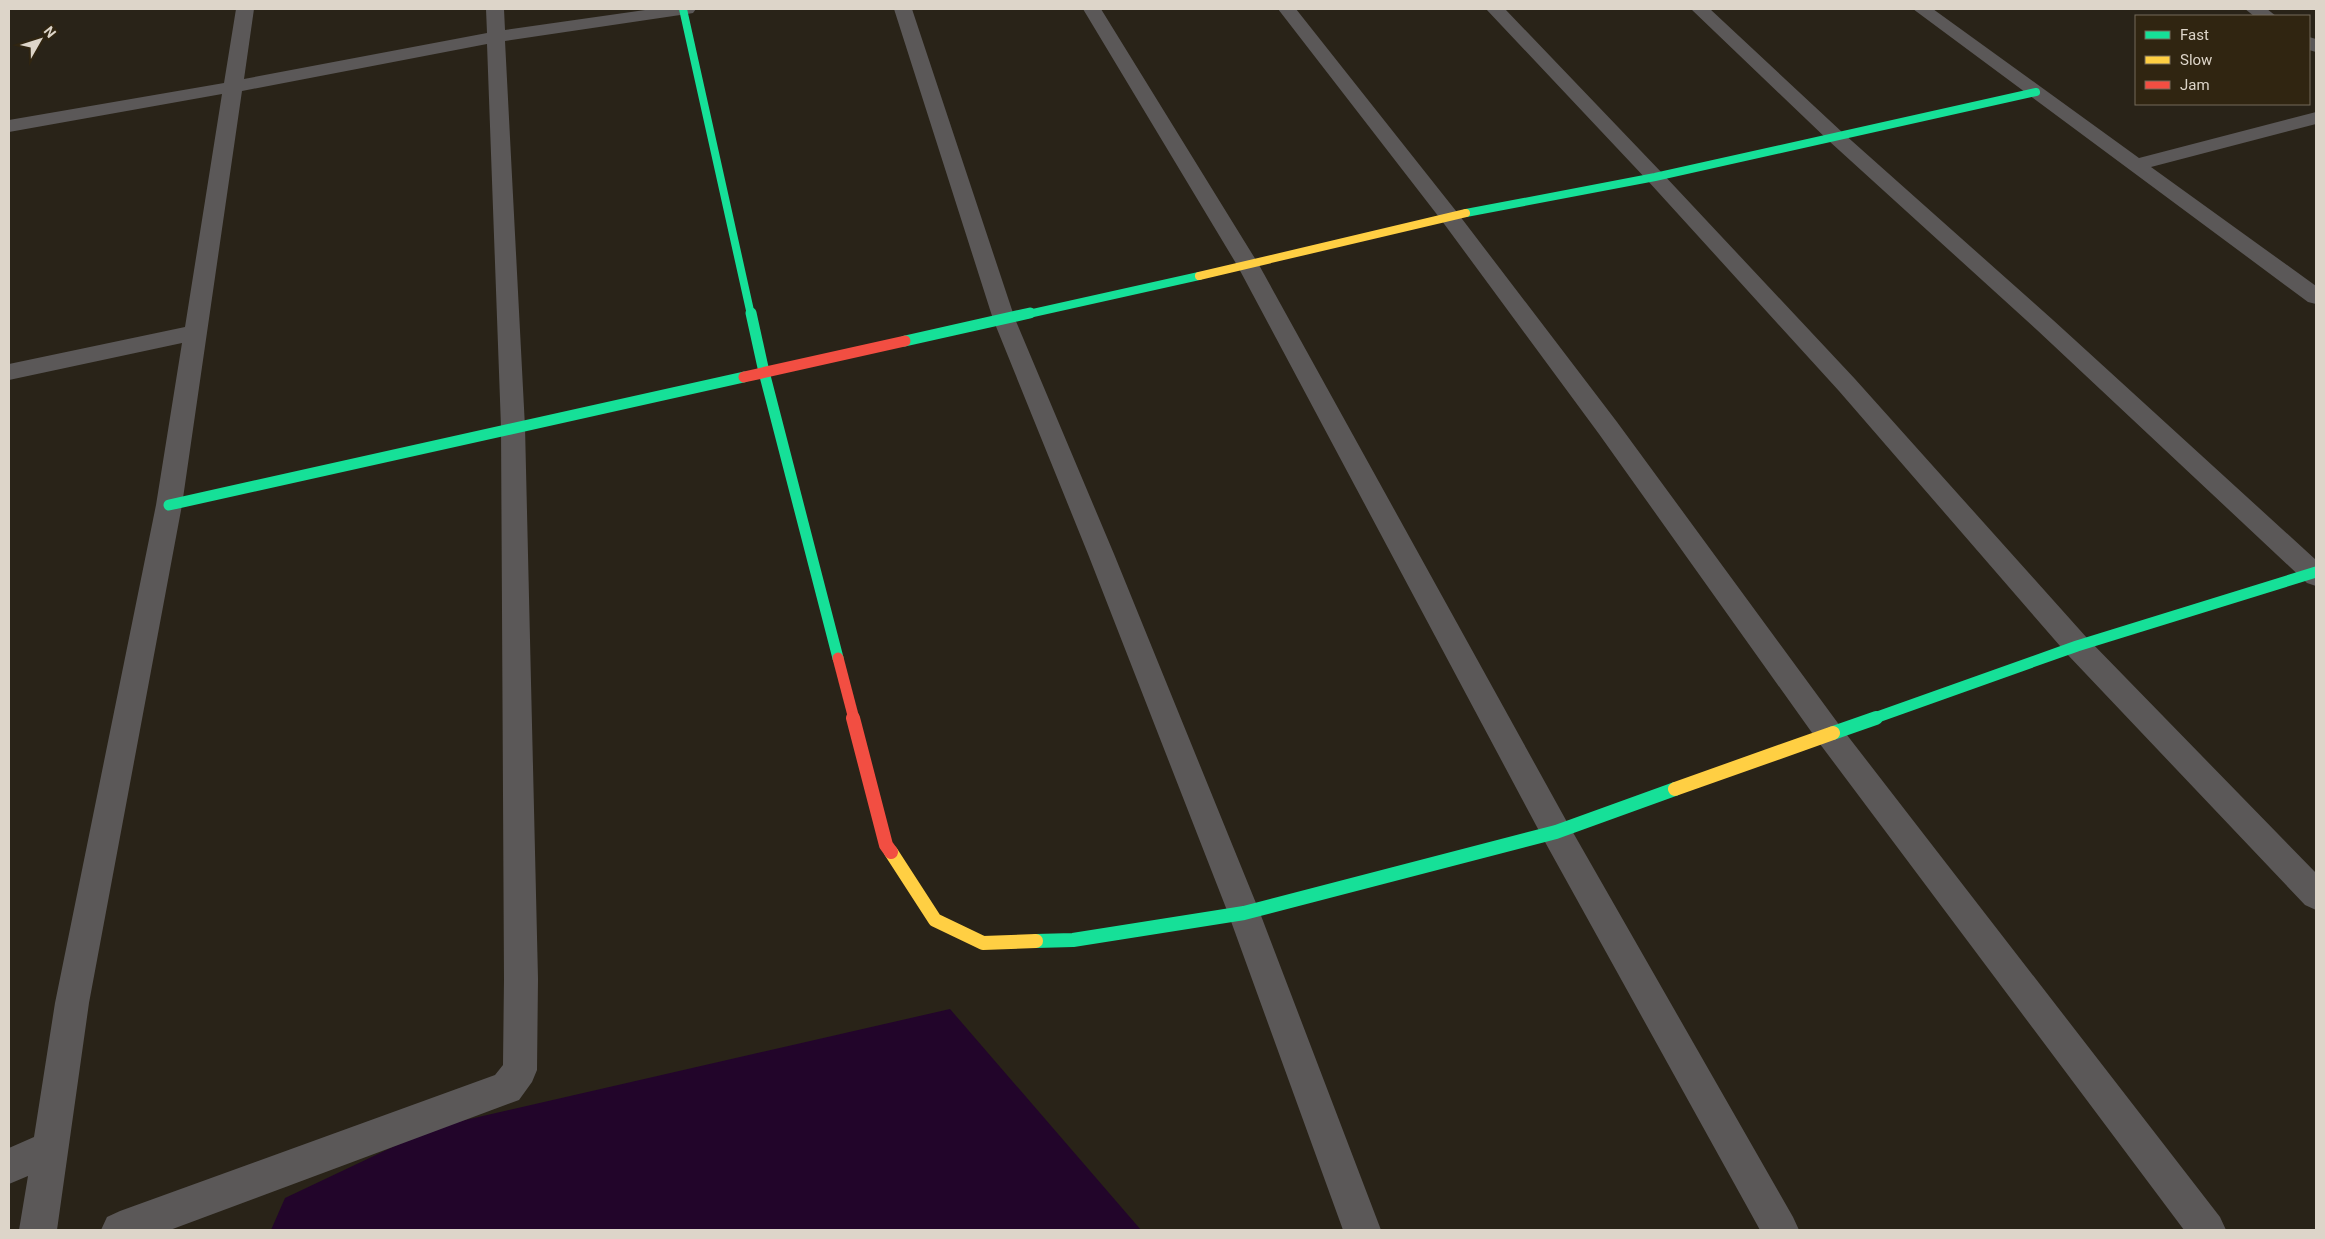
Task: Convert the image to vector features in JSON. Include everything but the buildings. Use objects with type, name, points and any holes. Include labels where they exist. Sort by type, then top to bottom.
[{"type":"street","points":[[38,1230],[72,1003],[169,505],[245,9]]},
{"type":"street","points":[[232,87],[254,9]]},
{"type":"street","points":[[120,1230],[507,1088],[520,1070],[521,979],[513,427],[495,9]]},
{"type":"street","points":[[683,9],[764,372],[886,845],[935,920],[983,943],[1073,940],[1244,913],[1556,832],[2076,646],[2315,574]]},
{"type":"street","points":[[9,126],[232,87],[495,37],[687,9]]},
{"type":"street","points":[[904,9],[1004,319],[1101,554],[1244,913],[1362,1230]]},
{"type":"street","points":[[1092,9],[1248,265],[1556,832],[1780,1230]]},
{"type":"street","points":[[1287,9],[1449,216],[1608,428],[1830,735],[2207,1230]]},
{"type":"street","points":[[1495,9],[1655,177],[1847,385],[2076,646],[2316,895]]},
{"type":"street","points":[[1700,9],[1836,137],[2052,332],[2315,574]]},
{"type":"street","points":[[1922,9],[2316,297]]},
{"type":"street","points":[[169,505],[1248,265],[1449,216],[1655,177],[2036,92]]},
{"type":"street","points":[[2135,165],[2316,118]]},
{"type":"street","points":[[9,372],[196,332]]},
{"type":"street","points":[[9,1166],[49,1149]]},
{"type":"shaded area","points":[[950,1009],[1141,1230],[271,1230],[285,1198],[435,1127]]},
{"type":"traffic: fast","points":[[683,9],[764,372],[838,658]]},
{"type":"traffic: fast","points":[[1466,213],[1655,177],[2036,92]]},
{"type":"traffic: fast","points":[[905,341],[1199,276]]},
{"type":"traffic: fast","points":[[169,505],[744,377]]},
{"type":"traffic: fast","points":[[1833,733],[2077,646],[2316,572]]},
{"type":"traffic: fast","points":[[1036,941],[1073,940],[1244,913],[1556,832],[1675,789]]},
{"type":"traffic: slow","points":[[1199,276],[1466,213]]},
{"type":"traffic: slow","points":[[1675,789],[1833,733]]},
{"type":"traffic: slow","points":[[891,852],[935,920],[983,943],[1036,941]]},
{"type":"traffic: jam","points":[[744,377],[905,341]]},
{"type":"traffic: jam","points":[[838,658],[886,845],[891,852]]}]
